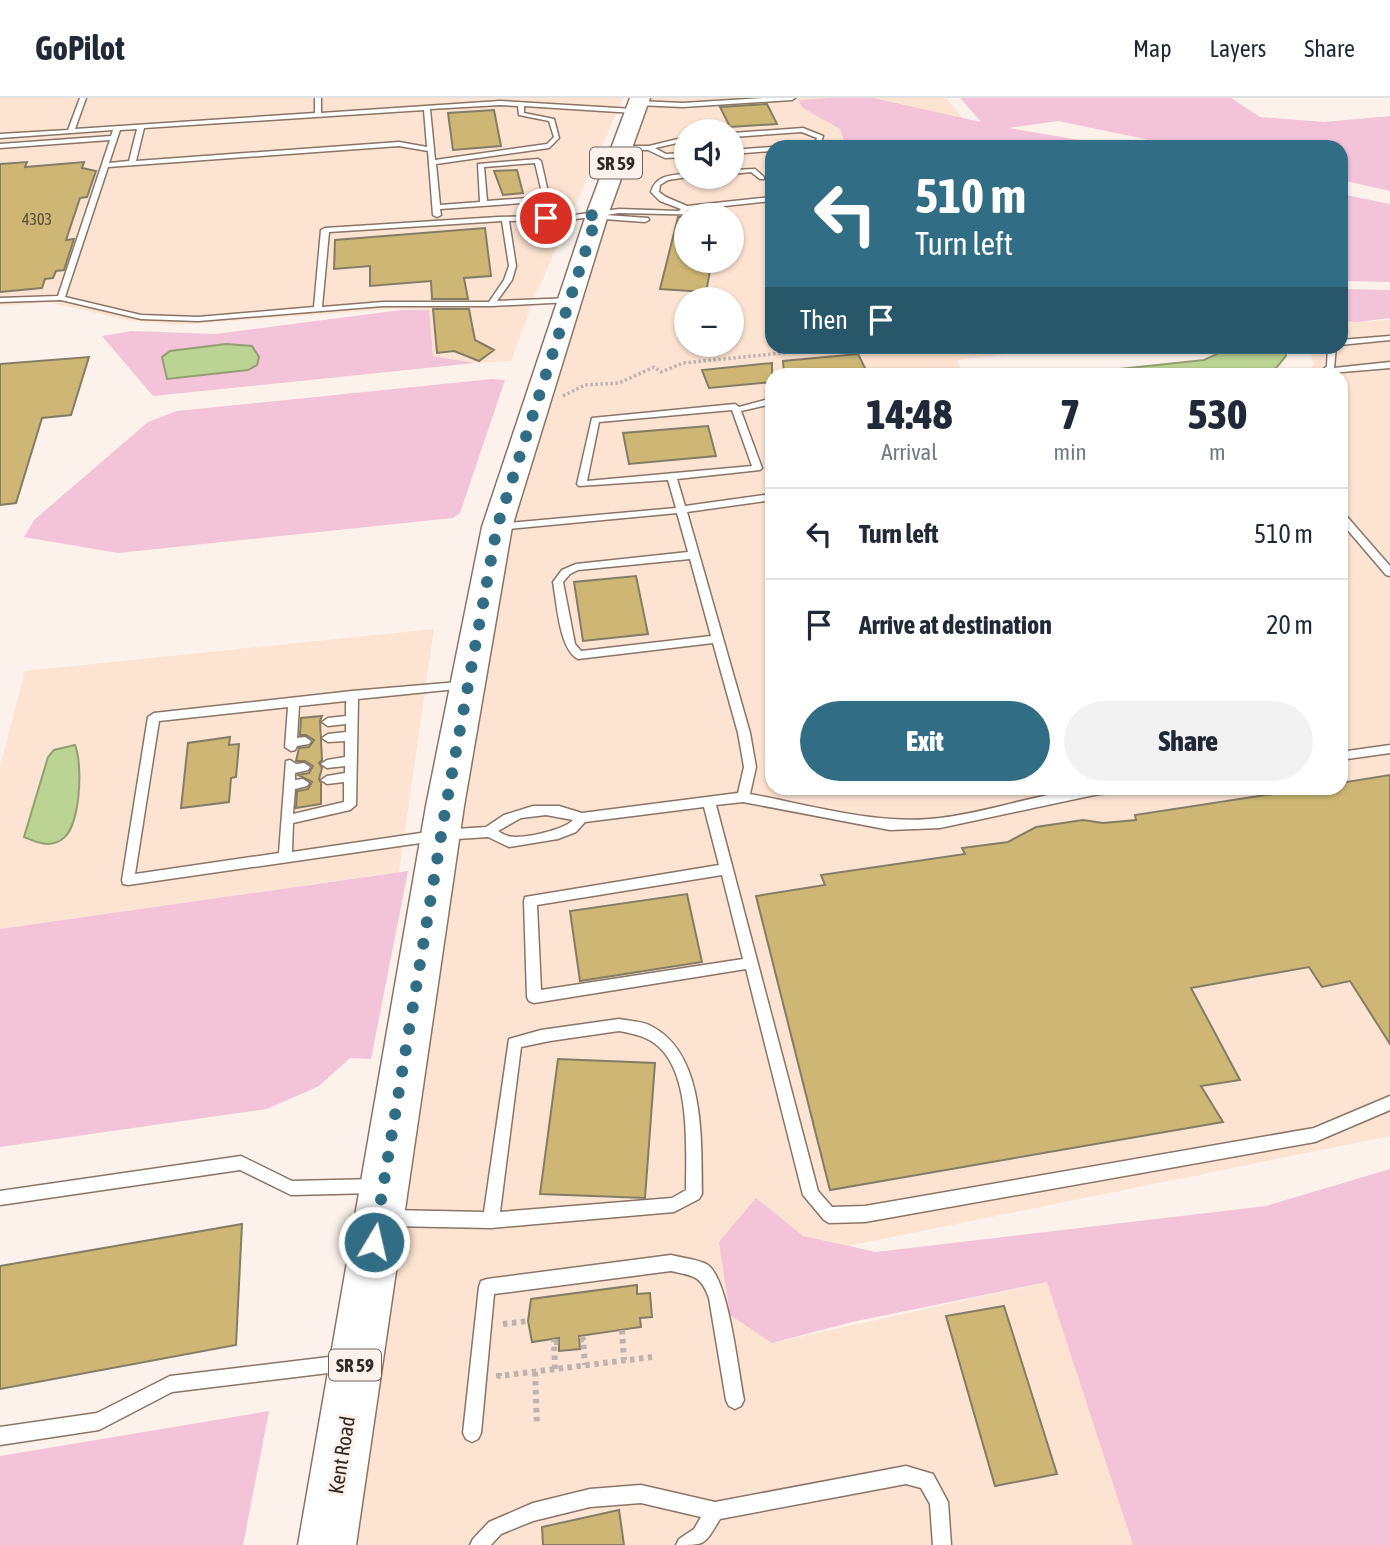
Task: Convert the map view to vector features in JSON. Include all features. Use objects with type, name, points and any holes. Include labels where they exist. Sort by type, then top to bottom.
[{"type":"main road","name":"Kent Road","points":[[327,1545],[441,835],[497,527],[597,215],[637,104]]},
{"type":"lane","points":[[71,131],[83,98]]},
{"type":"lane","points":[[318,98],[318,113]]},
{"type":"lane","points":[[435,98],[436,106]]},
{"type":"lane","points":[[530,98],[539,105]]},
{"type":"lane","points":[[0,136],[436,106],[637,104],[792,98]]},
{"type":"lane","points":[[432,162],[549,146],[558,137],[552,120],[521,114],[520,104]]},
{"type":"lane","points":[[427,107],[437,223]]},
{"type":"lane","points":[[132,163],[141,126]]},
{"type":"lane","points":[[61,298],[117,128]]},
{"type":"lane","points":[[744,134],[803,130],[821,137],[820,140]]},
{"type":"lane","points":[[0,146],[113,138]]},
{"type":"lane","points":[[621,148],[649,149],[674,142]]},
{"type":"lane","points":[[105,165],[399,144],[431,150]]},
{"type":"lane","points":[[649,149],[666,156],[674,156]]},
{"type":"lane","points":[[744,151],[765,150]]},
{"type":"lane","points":[[436,207],[547,199],[538,161],[480,165],[484,203]]},
{"type":"lane","points":[[744,171],[752,170],[762,178]]},
{"type":"lane","points":[[674,177],[666,178],[657,184],[655,192],[674,206]]},
{"type":"lane","points":[[744,203],[765,200]]},
{"type":"lane","points":[[318,310],[325,230],[597,215],[616,220],[674,214]]},
{"type":"lane","points":[[492,304],[495,293],[508,282],[514,264],[505,219]]},
{"type":"lane","points":[[0,300],[61,298],[141,317],[169,319],[318,310],[383,303],[492,304],[570,300]]},
{"type":"lane","points":[[1348,342],[1390,338]]},
{"type":"lane","points":[[1348,370],[1390,365]]},
{"type":"lane","points":[[736,410],[765,403]]},
{"type":"lane","points":[[757,468],[734,407],[595,420],[582,484],[672,477],[757,468],[765,467]]},
{"type":"lane","points":[[672,477],[750,767],[743,797]]},
{"type":"lane","points":[[497,527],[681,510],[765,498]]},
{"type":"lane","points":[[1348,523],[1390,573]]},
{"type":"lane","points":[[694,555],[576,567],[566,572],[558,582],[570,645],[578,655],[717,639]]},
{"type":"lane","points":[[468,684],[154,718],[128,880],[441,835],[489,832],[509,842],[554,836],[572,829],[581,818]]},
{"type":"lane","points":[[287,820],[350,805],[352,695]]},
{"type":"lane","points":[[293,701],[291,745],[305,741]]},
{"type":"lane","points":[[328,722],[352,719]]},
{"type":"lane","points":[[292,726],[305,725]]},
{"type":"lane","points":[[328,738],[351,736]]},
{"type":"lane","points":[[1348,755],[1390,749]]},
{"type":"lane","points":[[327,764],[351,761]]},
{"type":"lane","points":[[285,858],[290,766],[304,767]]},
{"type":"lane","points":[[327,780],[350,777]]},
{"type":"lane","points":[[289,785],[303,783]]},
{"type":"lane","points":[[489,832],[508,817],[552,811],[570,812],[581,818],[743,797],[890,825],[940,823],[1075,795]]},
{"type":"lane","points":[[709,801],[811,1195],[829,1214],[865,1214],[1315,1135],[1390,1103]]},
{"type":"lane","points":[[726,869],[530,901],[534,997],[751,963]]},
{"type":"lane","points":[[0,1198],[241,1163],[291,1188],[491,1220],[674,1205],[694,1194],[691,1108],[681,1063],[657,1035],[620,1025],[532,1037],[513,1043],[491,1220]]},
{"type":"lane","points":[[472,1433],[487,1287],[671,1263],[701,1270],[710,1280],[717,1298],[735,1400]]},
{"type":"lane","points":[[0,1436],[99,1421],[170,1384],[356,1362]]},
{"type":"lane","points":[[479,1545],[495,1528],[533,1512],[590,1498],[641,1494],[715,1511],[906,1475],[927,1480],[939,1502],[942,1545]]},
{"type":"lane","points":[[685,1545],[700,1535],[715,1511]]},
{"type":"path","points":[[563,397],[585,385],[619,383],[654,367],[661,372],[683,363],[774,354]]},
{"type":"path","points":[[502,1337],[507,1284]]},
{"type":"path","points":[[503,1324],[528,1321]]},
{"type":"path","points":[[622,1330],[624,1360]]},
{"type":"path","points":[[580,1340],[583,1339],[585,1365]]},
{"type":"path","points":[[555,1369],[554,1342],[559,1342]]},
{"type":"path","points":[[500,1363],[499,1376],[652,1357]]},
{"type":"path","points":[[535,1372],[537,1425]]},
{"type":"shaded area","points":[[0,98],[623,98],[534,298],[511,361],[475,363],[433,356],[428,310],[392,309],[177,325],[128,320],[47,302],[0,306]]},
{"type":"shaded area","points":[[644,98],[946,98],[981,140],[765,140],[765,354],[1008,354],[957,360],[960,368],[765,368],[765,795],[1348,795],[1348,368],[1311,368],[1314,365],[1311,354],[1348,354],[1348,323],[1390,320],[1390,1136],[734,1269],[772,1343],[1047,1282],[1390,1545],[338,1545],[518,487]]},
{"type":"shaded area","points":[[873,98],[981,122],[960,98],[1231,98],[1260,117],[1325,122],[1390,116],[1390,191],[1348,182],[1348,140],[1149,140],[1058,121],[1009,128],[1080,140],[844,140],[840,129],[803,108],[798,100]]},
{"type":"shaded area","points":[[1348,195],[1390,204],[1390,282],[1348,281]]},
{"type":"shaded area","points":[[1348,289],[1390,290],[1390,318],[1348,321]]},
{"type":"shaded area","points":[[401,310],[429,310],[433,356],[475,363],[153,396],[102,336],[132,331],[215,334]]},
{"type":"shaded area","points":[[226,344],[252,346],[259,357],[257,365],[248,370],[167,379],[162,357],[170,351]]},
{"type":"shaded area","points":[[1217,354],[1286,356],[1275,368],[1129,368],[1204,360]]},
{"type":"shaded area","points":[[492,379],[505,380],[460,513],[453,518],[118,553],[24,537],[34,520],[148,422],[177,411]]},
{"type":"shaded area","points":[[434,629],[399,872],[0,929],[0,767],[25,671]]},
{"type":"shaded area","points":[[75,745],[79,766],[78,796],[68,834],[52,844],[24,837],[48,757],[54,750]]},
{"type":"shaded area","points":[[408,871],[371,1059],[350,1058],[319,1086],[267,1109],[0,1147],[0,929]]},
{"type":"shaded area","points":[[1390,1169],[1390,1545],[1133,1545],[1047,1282],[852,1322],[772,1343],[730,1315],[719,1242],[756,1198],[803,1236],[876,1252],[1266,1206]]},
{"type":"shaded area","points":[[269,1411],[243,1545],[0,1545],[0,1456]]},
{"type":"building","points":[[767,104],[777,124],[744,126],[744,119],[726,119],[720,107]]},
{"type":"building","points":[[494,110],[501,146],[453,150],[448,113]]},
{"type":"building","points":[[27,162],[25,167],[84,162],[82,168],[96,171],[87,197],[80,198],[66,240],[74,239],[64,270],[56,271],[53,278],[45,279],[42,288],[0,292],[0,164]]},
{"type":"building","points":[[517,170],[523,193],[503,195],[494,171]]},
{"type":"building","points":[[485,228],[491,276],[464,278],[468,299],[432,299],[431,281],[370,286],[370,266],[334,269],[335,240]]},
{"type":"building","points":[[674,233],[674,273],[710,273],[707,287],[660,289]]},
{"type":"building","points":[[433,309],[469,309],[475,340],[494,350],[479,361],[454,351],[437,353]]},
{"type":"building","points":[[858,354],[865,368],[784,368],[783,361]]},
{"type":"building","points":[[89,357],[71,415],[42,418],[16,503],[0,505],[0,364]]},
{"type":"building","points":[[772,363],[772,368],[765,368],[765,383],[709,388],[702,370]]},
{"type":"building","points":[[708,426],[716,456],[629,464],[623,433]]},
{"type":"building","points":[[636,576],[648,634],[583,641],[574,582]]},
{"type":"building","points":[[322,716],[322,760],[319,763],[322,768],[319,779],[321,804],[296,808],[297,791],[308,789],[312,782],[298,775],[309,773],[313,766],[305,761],[296,761],[299,748],[309,747],[314,740],[300,735],[301,718]]},
{"type":"building","points":[[230,737],[229,745],[239,744],[236,777],[231,778],[229,802],[181,808],[188,743]]},
{"type":"building","points":[[1390,775],[1390,1044],[1350,981],[1322,987],[1309,967],[1191,988],[1240,1080],[1201,1086],[1223,1122],[830,1190],[756,896],[825,885],[821,875],[965,854],[962,848],[1008,842],[1036,827],[1083,820],[1103,823],[1136,820],[1135,815],[1266,795],[1348,795],[1348,782]]},
{"type":"building","points":[[687,894],[702,962],[580,981],[570,911]]},
{"type":"building","points":[[558,1059],[655,1063],[645,1198],[540,1194]]},
{"type":"building","points":[[242,1224],[236,1345],[0,1389],[0,1266]]},
{"type":"building","points":[[637,1285],[637,1294],[650,1293],[652,1317],[640,1318],[641,1327],[579,1336],[580,1349],[559,1351],[559,1338],[532,1342],[528,1321],[531,1299]]},
{"type":"building","points":[[1004,1306],[1057,1474],[995,1486],[946,1316]]},
{"type":"building","points":[[619,1510],[624,1545],[543,1545],[542,1527]]},
{"type":"route","points":[[374,1242],[446,806],[497,527],[597,215],[546,218]]}]
